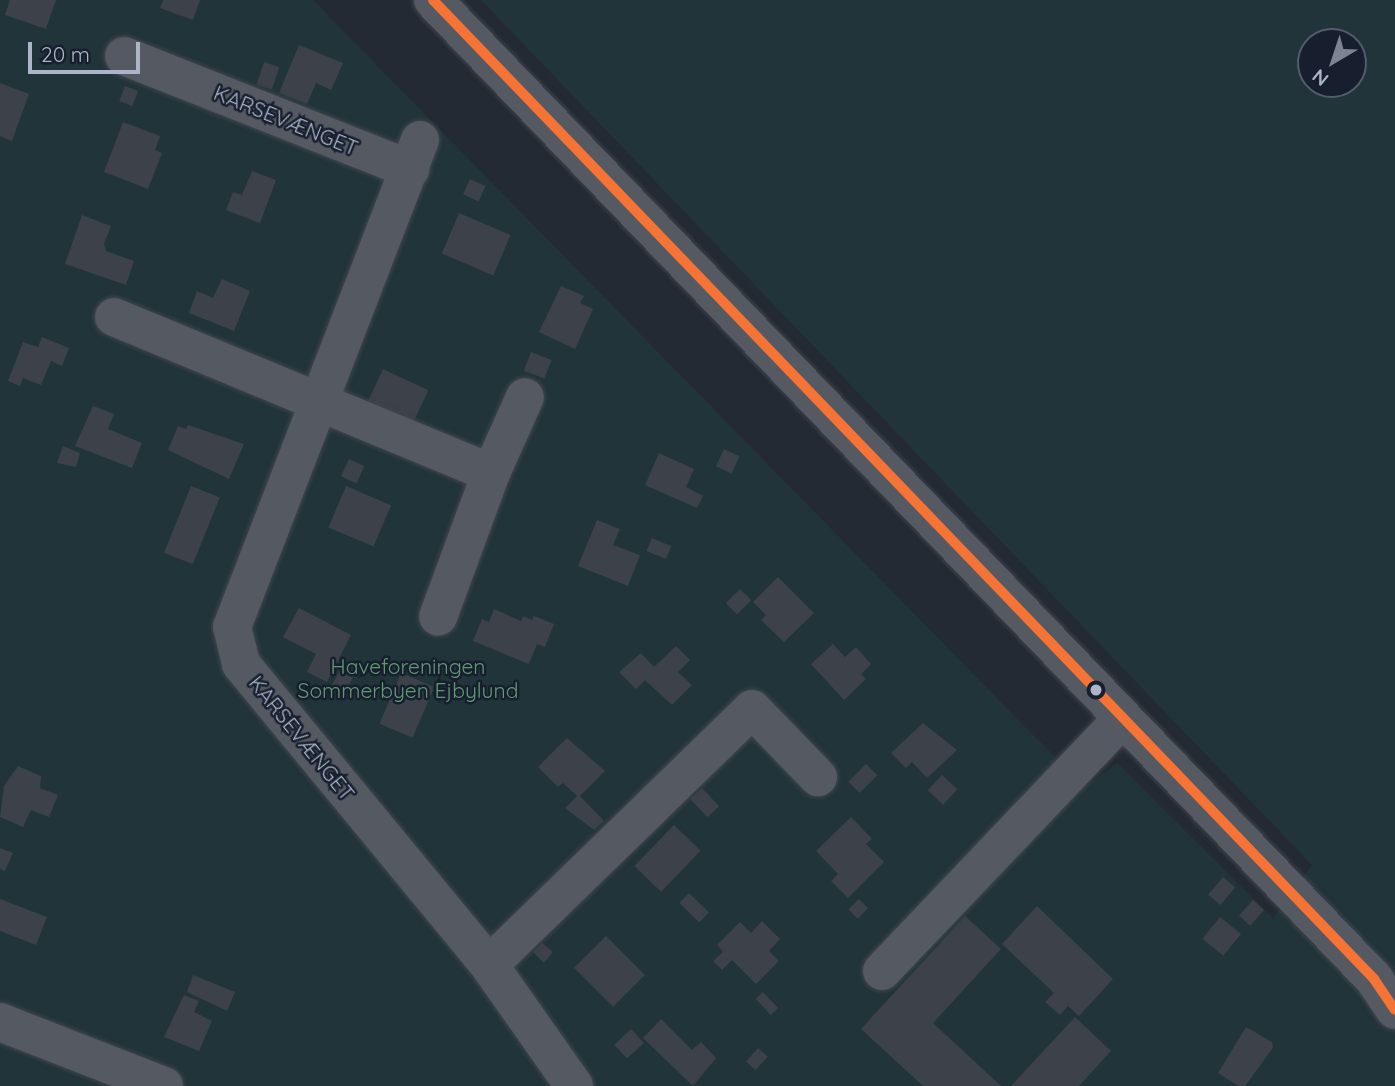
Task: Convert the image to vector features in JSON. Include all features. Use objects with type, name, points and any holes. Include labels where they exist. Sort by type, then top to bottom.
[{"type":"street","points":[[433,0],[1374,979],[1395,1010]]},
{"type":"street","name":"KARSEVÆNGET","points":[[124,56],[415,155],[232,627],[241,664],[489,965],[543,1072],[574,1086]]},
{"type":"street","points":[[114,317],[320,399],[491,473]]},
{"type":"street","points":[[438,617],[491,473],[525,397]]},
{"type":"street","points":[[489,965],[752,709],[818,778]]},
{"type":"street","points":[[882,971],[1123,718]]},
{"type":"street","points":[[0,1022],[164,1086]]},
{"type":"green space","name":"Haveforeningen Sommerbyen Ejbylund","points":[[0,0],[313,0],[1086,786],[1117,763],[1273,918],[1312,865],[481,0],[1395,0],[1395,1086],[0,1086]]},
{"type":"building","points":[[10,0],[56,0],[46,29],[5,15]]},
{"type":"building","points":[[163,0],[200,0],[193,20],[160,8]]},
{"type":"building","points":[[299,45],[343,63],[331,90],[316,83],[307,104],[279,93]]},
{"type":"building","points":[[264,62],[279,67],[272,90],[257,85]]},
{"type":"building","points":[[0,83],[29,94],[12,141],[0,136]]},
{"type":"building","points":[[125,86],[138,91],[132,106],[119,101]]},
{"type":"building","points":[[123,122],[160,136],[155,150],[162,153],[148,189],[104,172]]},
{"type":"building","points":[[252,171],[276,180],[260,223],[226,210],[233,192],[242,195]]},
{"type":"building","points":[[470,179],[486,186],[479,201],[463,195]]},
{"type":"building","points":[[459,213],[511,235],[493,275],[442,254]]},
{"type":"building","points":[[82,215],[111,226],[104,244],[106,251],[134,261],[126,285],[65,264]]},
{"type":"building","points":[[222,279],[250,291],[234,331],[189,313],[197,291],[213,298]]},
{"type":"building","points":[[561,286],[584,296],[580,303],[593,309],[575,349],[539,332]]},
{"type":"building","points":[[42,337],[69,348],[62,366],[51,361],[41,385],[23,378],[20,386],[8,381],[23,342],[38,347]]},
{"type":"building","points":[[531,352],[552,360],[544,379],[524,371]]},
{"type":"building","points":[[383,369],[428,390],[411,426],[366,405]]},
{"type":"building","points":[[93,406],[114,414],[108,429],[142,443],[132,468],[75,446]]},
{"type":"building","points":[[188,425],[244,444],[229,479],[168,450],[178,426],[186,429]]},
{"type":"building","points":[[63,446],[80,453],[76,467],[57,463]]},
{"type":"building","points":[[724,449],[739,456],[731,473],[716,466]]},
{"type":"building","points":[[659,453],[694,469],[686,487],[703,496],[697,508],[645,485]]},
{"type":"building","points":[[349,459],[364,466],[356,483],[341,476]]},
{"type":"building","points":[[191,486],[220,498],[193,564],[164,553]]},
{"type":"building","points":[[346,486],[391,505],[374,547],[328,527]]},
{"type":"building","points":[[597,520],[620,529],[613,545],[640,555],[628,586],[578,566]]},
{"type":"building","points":[[652,538],[671,546],[666,559],[647,551]]},
{"type":"building","points":[[778,577],[814,613],[784,642],[761,620],[766,615],[753,602]]},
{"type":"building","points":[[740,589],[751,600],[737,614],[726,603]]},
{"type":"building","points":[[299,608],[351,635],[327,682],[307,672],[316,654],[283,637]]},
{"type":"building","points":[[494,609],[521,621],[523,616],[532,620],[534,616],[554,624],[545,647],[537,644],[529,664],[473,641],[482,619],[489,622]]},
{"type":"building","points":[[833,644],[845,657],[856,647],[871,664],[861,674],[866,679],[844,700],[811,664]]},
{"type":"building","points":[[676,646],[690,660],[678,672],[692,685],[672,705],[645,680],[636,689],[619,672],[641,653],[654,667]]},
{"type":"building","points":[[340,670],[353,677],[343,696],[330,689]]},
{"type":"building","points":[[401,673],[434,687],[413,738],[380,724]]},
{"type":"building","points":[[923,723],[957,750],[927,778],[912,762],[906,768],[891,753]]},
{"type":"building","points":[[567,738],[605,771],[580,796],[604,821],[594,830],[565,808],[577,796],[563,783],[558,787],[538,767]]},
{"type":"building","points":[[866,764],[877,775],[860,793],[848,782]]},
{"type":"building","points":[[18,766],[41,776],[40,788],[58,795],[49,817],[31,810],[23,827],[0,817],[4,786]]},
{"type":"building","points":[[942,775],[957,789],[943,805],[928,790]]},
{"type":"building","points":[[702,788],[719,806],[707,817],[690,799]]},
{"type":"building","points":[[851,817],[872,839],[866,844],[884,862],[848,898],[831,881],[838,874],[816,851]]},
{"type":"building","points":[[674,825],[701,851],[661,892],[634,866]]},
{"type":"building","points":[[0,848],[13,853],[5,871],[0,869]]},
{"type":"building","points":[[1223,877],[1235,887],[1220,905],[1208,895]]},
{"type":"building","points":[[689,893],[709,912],[699,923],[679,903]]},
{"type":"building","points":[[0,899],[47,917],[36,945],[0,931]]},
{"type":"building","points":[[859,899],[868,908],[858,919],[848,910]]},
{"type":"building","points":[[1253,900],[1264,910],[1250,926],[1239,916]]},
{"type":"building","points":[[1037,906],[1113,979],[1079,1016],[1068,1006],[1060,1015],[1045,1002],[1054,993],[1002,944]]},
{"type":"building","points":[[965,916],[1001,949],[933,1023],[1001,1086],[923,1086],[861,1029]]},
{"type":"building","points":[[1220,917],[1241,934],[1223,956],[1202,939]]},
{"type":"building","points":[[762,921],[780,939],[769,951],[779,961],[756,984],[732,960],[722,970],[713,961],[723,952],[717,945],[740,922],[751,933]]},
{"type":"building","points":[[606,936],[645,975],[613,1007],[574,968]]},
{"type":"building","points":[[542,943],[553,952],[544,963],[533,952]]},
{"type":"building","points":[[193,975],[235,992],[227,1011],[187,992]]},
{"type":"building","points":[[763,992],[778,1008],[771,1015],[756,999]]},
{"type":"building","points":[[184,995],[199,1001],[194,1012],[212,1021],[199,1051],[164,1037]]},
{"type":"building","points":[[1075,1017],[1111,1051],[1079,1086],[1011,1086]]},
{"type":"building","points":[[661,1019],[692,1050],[701,1042],[716,1058],[693,1086],[643,1038]]},
{"type":"building","points":[[1246,1027],[1272,1042],[1273,1048],[1245,1086],[1238,1086],[1218,1073]]},
{"type":"building","points":[[631,1029],[644,1043],[627,1059],[614,1045]]},
{"type":"building","points":[[758,1048],[768,1057],[756,1070],[746,1061]]},
{"type":"transit line","points":[[433,0],[1374,979],[1395,1010]]}]
